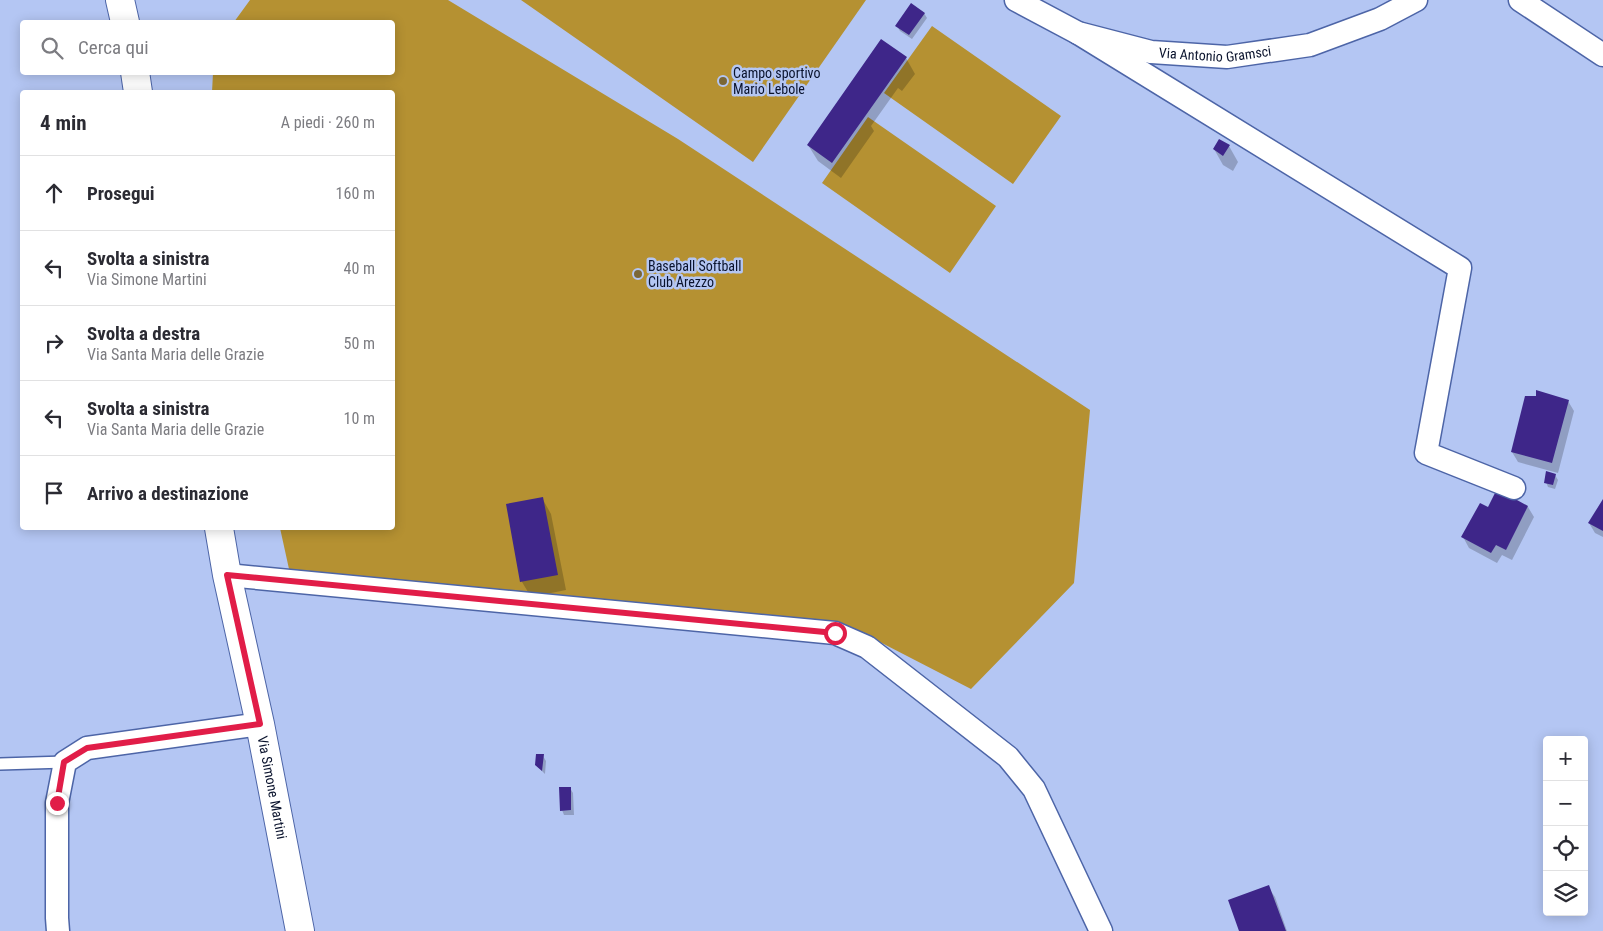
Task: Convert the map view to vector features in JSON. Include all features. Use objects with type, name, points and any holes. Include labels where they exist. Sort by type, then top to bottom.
[{"type":"street","points":[[120,0],[125,20]]},
{"type":"street","name":"Via Antonio Gramsci","points":[[1016,0],[1078,34],[1151,52],[1227,57],[1310,45],[1380,19],[1416,0]]},
{"type":"street","points":[[1520,0],[1603,55]]},
{"type":"street","points":[[1078,34],[1460,268],[1426,453],[1514,488]]},
{"type":"street","points":[[135,75],[138,90]]},
{"type":"street","name":"Via Simone Martini","points":[[219,530],[227,575],[260,724],[300,931]]},
{"type":"street","points":[[227,575],[835,633],[867,647],[1008,758],[1034,789],[1100,931]]},
{"type":"street","points":[[58,931],[57,803],[64,762],[87,748],[260,724]]},
{"type":"lane","points":[[0,764],[64,762]]},
{"type":"shaded area","name":"Baseball Softball Club Arezzo","points":[[250,0],[448,0],[678,139],[1090,410],[1074,583],[971,689],[876,640],[830,623],[289,569],[280,530],[395,530],[395,90],[212,90],[213,75],[395,75],[395,20],[235,20]]},
{"type":"shaded area","name":"Campo sportivo Mario Lebole","points":[[521,0],[866,0],[753,162]]},
{"type":"shaded area","points":[[932,26],[1061,116],[1013,184],[884,93]]},
{"type":"shaded area","points":[[868,117],[996,206],[950,273],[822,183]]},
{"type":"building","points":[[911,3],[925,13],[909,35],[895,26]]},
{"type":"building","points":[[881,39],[907,57],[832,163],[807,145]]},
{"type":"building","points":[[1219,139],[1230,145],[1223,156],[1213,149]]},
{"type":"building","points":[[1536,390],[1569,400],[1552,463],[1511,452],[1525,396],[1536,396]]},
{"type":"building","points":[[1546,471],[1556,474],[1553,485],[1544,483]]},
{"type":"building","points":[[1497,489],[1528,506],[1506,550],[1496,545],[1491,553],[1461,537],[1480,503],[1488,507]]},
{"type":"building","points":[[543,497],[558,575],[520,582],[506,504]]},
{"type":"building","points":[[1603,499],[1603,531],[1588,523]]},
{"type":"building","points":[[536,754],[544,754],[542,771],[535,765]]},
{"type":"building","points":[[559,787],[571,787],[571,810],[560,811]]},
{"type":"building","points":[[1269,885],[1286,931],[1239,931],[1228,900]]},
{"type":"place","name":"Campo sportivo Mario Lebole","points":[[723,81]]},
{"type":"place","name":"Baseball Softball Club Arezzo","points":[[638,274]]},
{"type":"route","points":[[57,803],[64,762],[87,748],[260,724],[227,575],[835,633]]}]
